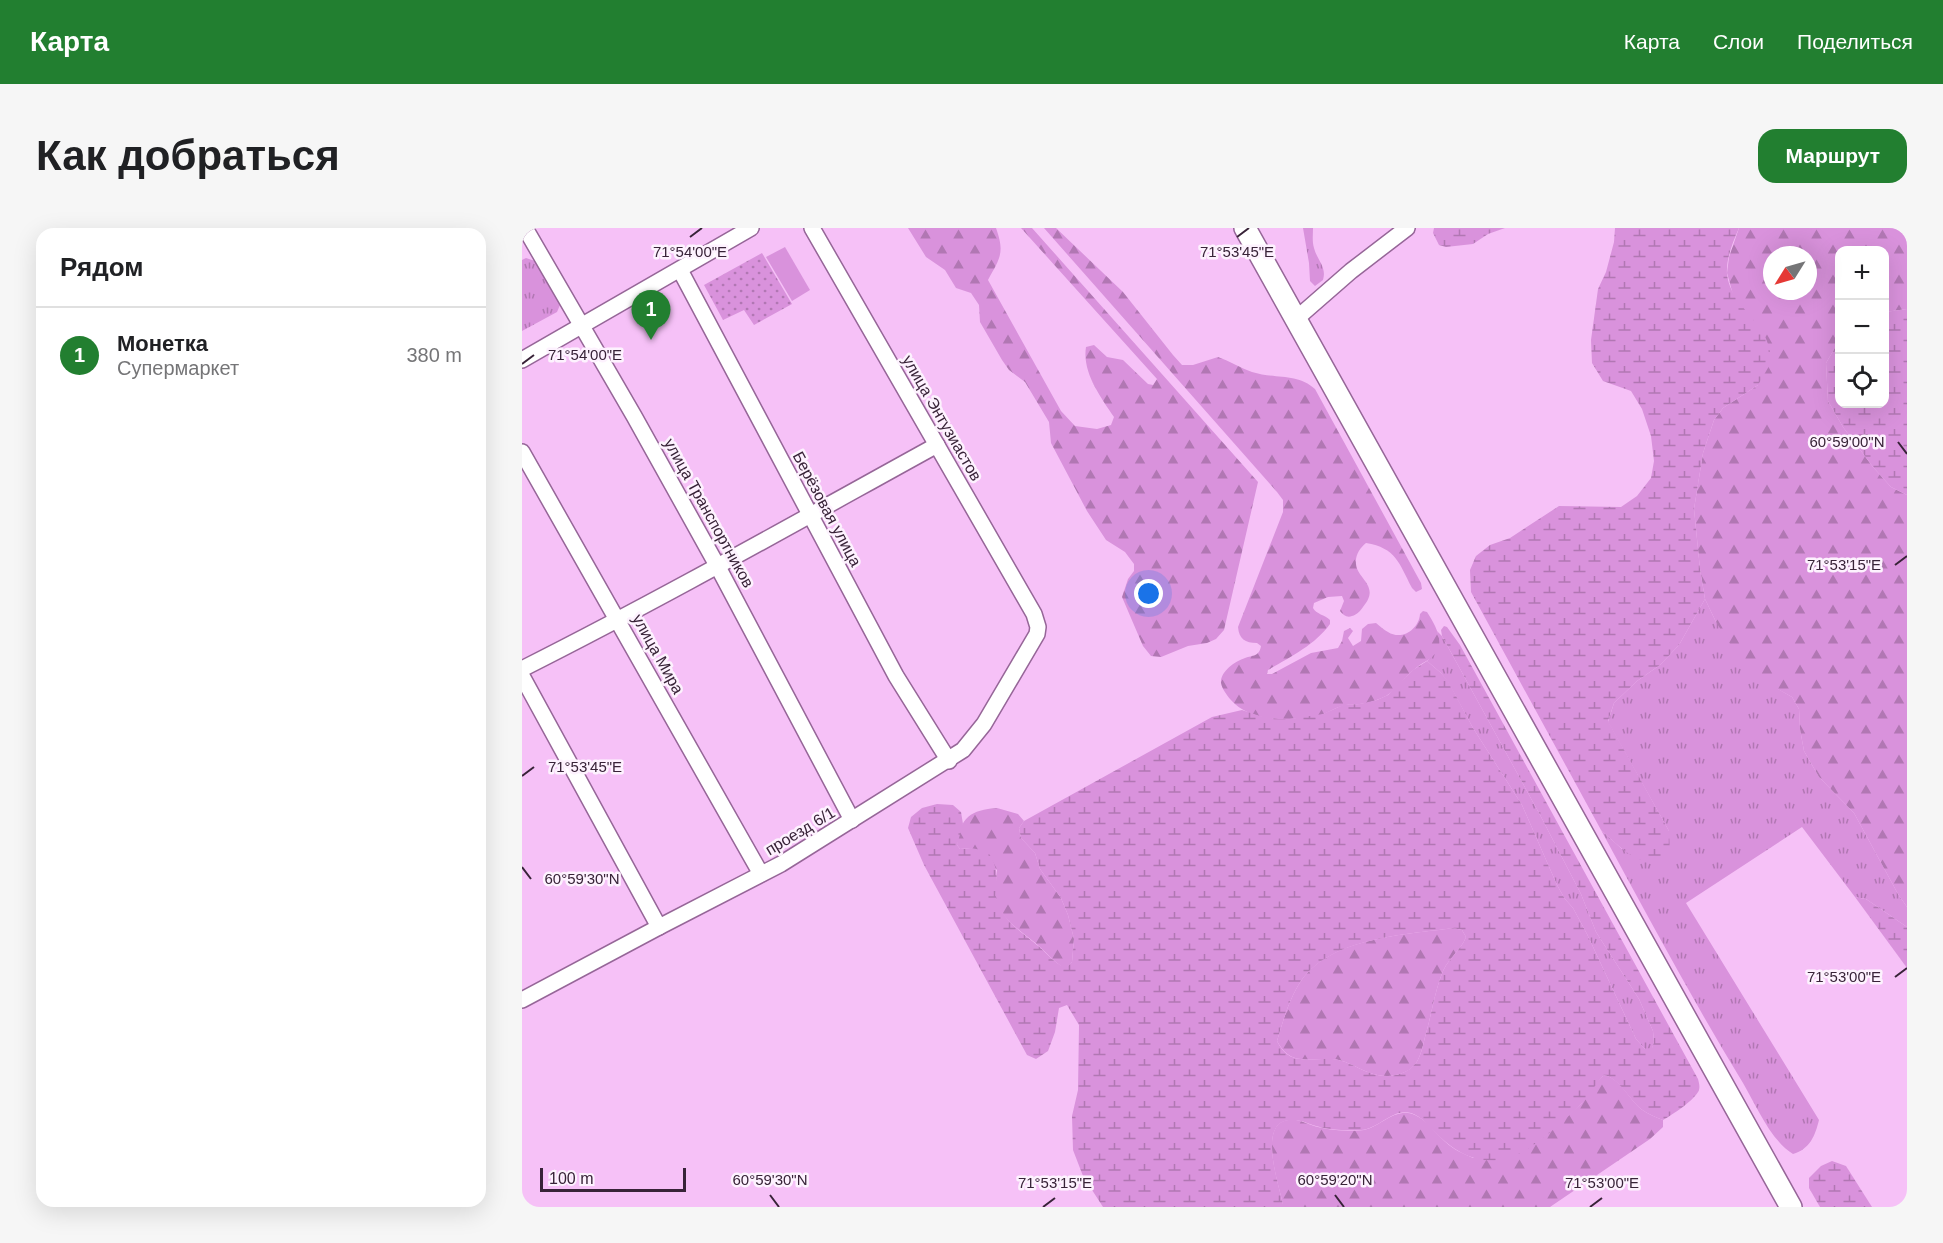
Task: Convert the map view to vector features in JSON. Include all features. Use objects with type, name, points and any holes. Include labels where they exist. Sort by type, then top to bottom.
[{"type":"highway","points":[[1245,228],[1791,1207]]},
{"type":"street","name":"улица Транспортников","points":[[525,228],[718,567],[852,820]]},
{"type":"street","points":[[522,360],[752,228]]},
{"type":"street","name":"улица Энтузиастов","points":[[812,228],[1034,614],[1038,627]]},
{"type":"street","points":[[1296,319],[1407,228]]},
{"type":"street","name":"Берёзовая улица","points":[[680,270],[896,676],[949,760]]},
{"type":"street","points":[[522,669],[619,621],[937,445]]},
{"type":"street","name":"улица Мира","points":[[522,452],[761,874]]},
{"type":"street","name":"проезд 6/1","points":[[522,1000],[809,848],[963,750],[984,724],[1037,634],[1038,627]]},
{"type":"street","points":[[522,676],[659,927]]},
{"type":"green space","points":[[908,228],[996,228],[1001,250],[988,280],[1061,411],[1075,426],[1097,429],[1111,425],[1114,417],[1089,375],[1085,356],[1086,347],[1094,345],[1107,357],[1123,360],[1148,384],[1153,385],[1157,379],[1021,228],[1032,228],[1258,482],[1224,630],[1216,639],[1188,646],[1161,657],[1151,656],[1143,646],[1122,597],[1128,579],[1134,571],[1134,564],[1125,552],[1106,540],[1087,511],[1051,443],[1049,422],[1025,382],[1009,370],[1002,360],[980,322],[979,305],[971,293],[956,288],[945,270],[926,257]]},
{"type":"green space","points":[[1044,228],[1056,228],[1123,292],[1182,365],[1193,365],[1218,357],[1252,372],[1293,378],[1315,389],[1421,583],[1422,589],[1416,592],[1412,588],[1400,564],[1390,553],[1376,545],[1366,543],[1358,552],[1356,561],[1357,569],[1367,583],[1370,594],[1359,612],[1345,616],[1340,611],[1344,601],[1342,596],[1328,597],[1314,603],[1314,610],[1330,620],[1330,624],[1310,644],[1268,670],[1267,674],[1272,674],[1311,653],[1338,648],[1344,631],[1350,628],[1353,631],[1348,638],[1353,646],[1361,641],[1362,629],[1368,624],[1376,623],[1393,634],[1404,634],[1413,629],[1423,611],[1427,612],[1438,633],[1439,646],[1433,656],[1412,671],[1390,693],[1363,704],[1344,705],[1321,715],[1298,719],[1261,717],[1239,707],[1227,696],[1221,683],[1223,675],[1229,667],[1241,659],[1257,654],[1260,650],[1261,646],[1257,643],[1243,640],[1238,627],[1283,512],[1283,500]]},
{"type":"green space","points":[[1303,228],[1313,228],[1315,252],[1324,271],[1323,280],[1315,286],[1310,281]]},
{"type":"green space","points":[[1434,228],[1505,228],[1488,234],[1473,244],[1446,247],[1439,245],[1433,233]]},
{"type":"green space","points":[[1615,228],[1739,228],[1728,262],[1729,283],[1736,297],[1763,334],[1772,361],[1758,385],[1723,408],[1714,420],[1703,453],[1694,509],[1705,599],[1679,645],[1660,665],[1637,681],[1614,703],[1608,721],[1669,831],[1670,855],[1659,864],[1634,856],[1601,830],[1471,592],[1470,570],[1476,556],[1490,545],[1510,538],[1559,506],[1621,507],[1637,496],[1651,478],[1654,461],[1651,436],[1642,409],[1631,391],[1603,381],[1592,363],[1591,340],[1598,289],[1606,272],[1614,242]]},
{"type":"green space","points":[[1739,228],[1907,228],[1907,309],[1889,311],[1889,246],[1835,246],[1835,348],[1826,363],[1828,401],[1843,427],[1891,487],[1907,495],[1907,907],[1854,813],[1819,777],[1804,751],[1799,709],[1792,697],[1759,679],[1743,664],[1716,622],[1705,599],[1694,509],[1703,453],[1714,420],[1723,408],[1758,385],[1727,273],[1729,257]]},
{"type":"green space","points":[[785,247],[810,290],[792,301],[766,257]]},
{"type":"green space","points":[[762,253],[792,304],[754,325],[744,310],[723,320],[704,285]]},
{"type":"green space","points":[[526,258],[535,261],[560,305],[557,312],[522,331],[522,260]]},
{"type":"green space","points":[[1907,309],[1907,495],[1891,487],[1873,467],[1843,427],[1828,401],[1826,363],[1835,348],[1835,408],[1889,408],[1889,311]]},
{"type":"green space","points":[[1705,599],[1716,622],[1778,689],[1792,697],[1799,709],[1804,751],[1819,777],[1854,813],[1907,907],[1907,927],[1866,899],[1855,897],[1802,827],[1686,903],[1819,1120],[1808,1145],[1793,1154],[1778,1141],[1765,1122],[1688,989],[1601,830],[1622,849],[1669,831],[1608,722],[1614,703],[1637,681],[1660,665],[1679,645]]},
{"type":"green space","points":[[1444,626],[1447,627],[1460,645],[1698,1079],[1697,1094],[1663,1120],[1641,1109],[1619,1084],[1604,1075],[1581,1104],[1546,1136],[1525,1151],[1505,1159],[1495,1160],[1476,1158],[1459,1151],[1411,1113],[1398,1113],[1368,1129],[1361,1130],[1327,1128],[1297,1120],[1282,1122],[1275,1129],[1272,1153],[1283,1207],[1103,1207],[1083,1176],[1073,1150],[1072,1116],[1078,1090],[1079,1025],[1067,1005],[1059,1008],[1055,1032],[1048,1051],[1036,1059],[1027,1055],[924,865],[908,828],[911,817],[922,808],[937,804],[953,805],[961,812],[963,824],[957,845],[960,849],[971,848],[987,851],[995,867],[996,897],[1008,920],[1054,961],[1066,968],[1072,962],[1074,939],[1068,915],[1061,898],[1040,869],[1035,853],[1021,838],[1019,828],[1024,821],[1212,717],[1242,710],[1260,716],[1290,719],[1323,714],[1343,705],[1377,700],[1388,695],[1413,670],[1427,661],[1448,681],[1473,728],[1522,805],[1557,885],[1587,934],[1636,1039],[1645,1049],[1652,1048],[1653,1031],[1639,999],[1596,932],[1581,894],[1442,636],[1441,630]],"holes":[[[1453,928],[1462,930],[1466,937],[1443,971],[1423,1047],[1416,1063],[1407,1071],[1396,1075],[1380,1076],[1339,1060],[1300,1059],[1287,1054],[1282,1049],[1277,1041],[1287,1010],[1301,981],[1314,966],[1331,955],[1371,941]]]},
{"type":"green space","points":[[1437,631],[1442,636],[1539,813],[1581,894],[1596,932],[1639,999],[1653,1031],[1652,1049],[1645,1049],[1636,1039],[1587,934],[1557,885],[1522,805],[1473,728],[1448,682],[1427,661],[1436,647]]},
{"type":"green space","points":[[997,808],[1018,814],[1024,821],[1019,828],[1021,838],[1035,853],[1040,869],[1061,898],[1074,939],[1072,962],[1066,969],[1014,926],[1003,914],[995,896],[997,870],[971,848],[960,849],[957,845],[961,828],[968,817],[980,811]]},
{"type":"green space","points":[[1855,897],[1866,899],[1907,927],[1907,968]]},
{"type":"green space","points":[[1453,928],[1462,930],[1466,937],[1443,971],[1421,1054],[1411,1068],[1396,1075],[1380,1076],[1339,1060],[1300,1059],[1282,1049],[1277,1041],[1284,1018],[1301,981],[1314,966],[1331,955],[1370,941]]},
{"type":"green space","points":[[1604,1075],[1620,1084],[1641,1109],[1663,1120],[1663,1127],[1650,1139],[1550,1207],[1283,1207],[1274,1167],[1272,1139],[1276,1128],[1283,1121],[1296,1120],[1328,1129],[1359,1131],[1395,1115],[1408,1113],[1425,1121],[1452,1147],[1473,1158],[1541,1139],[1581,1104]]},
{"type":"green space","points":[[1832,1161],[1846,1166],[1872,1207],[1820,1207],[1809,1188],[1809,1178],[1821,1166]]},
{"type":"place","name":"Монетка","points":[[651,340]]}]
